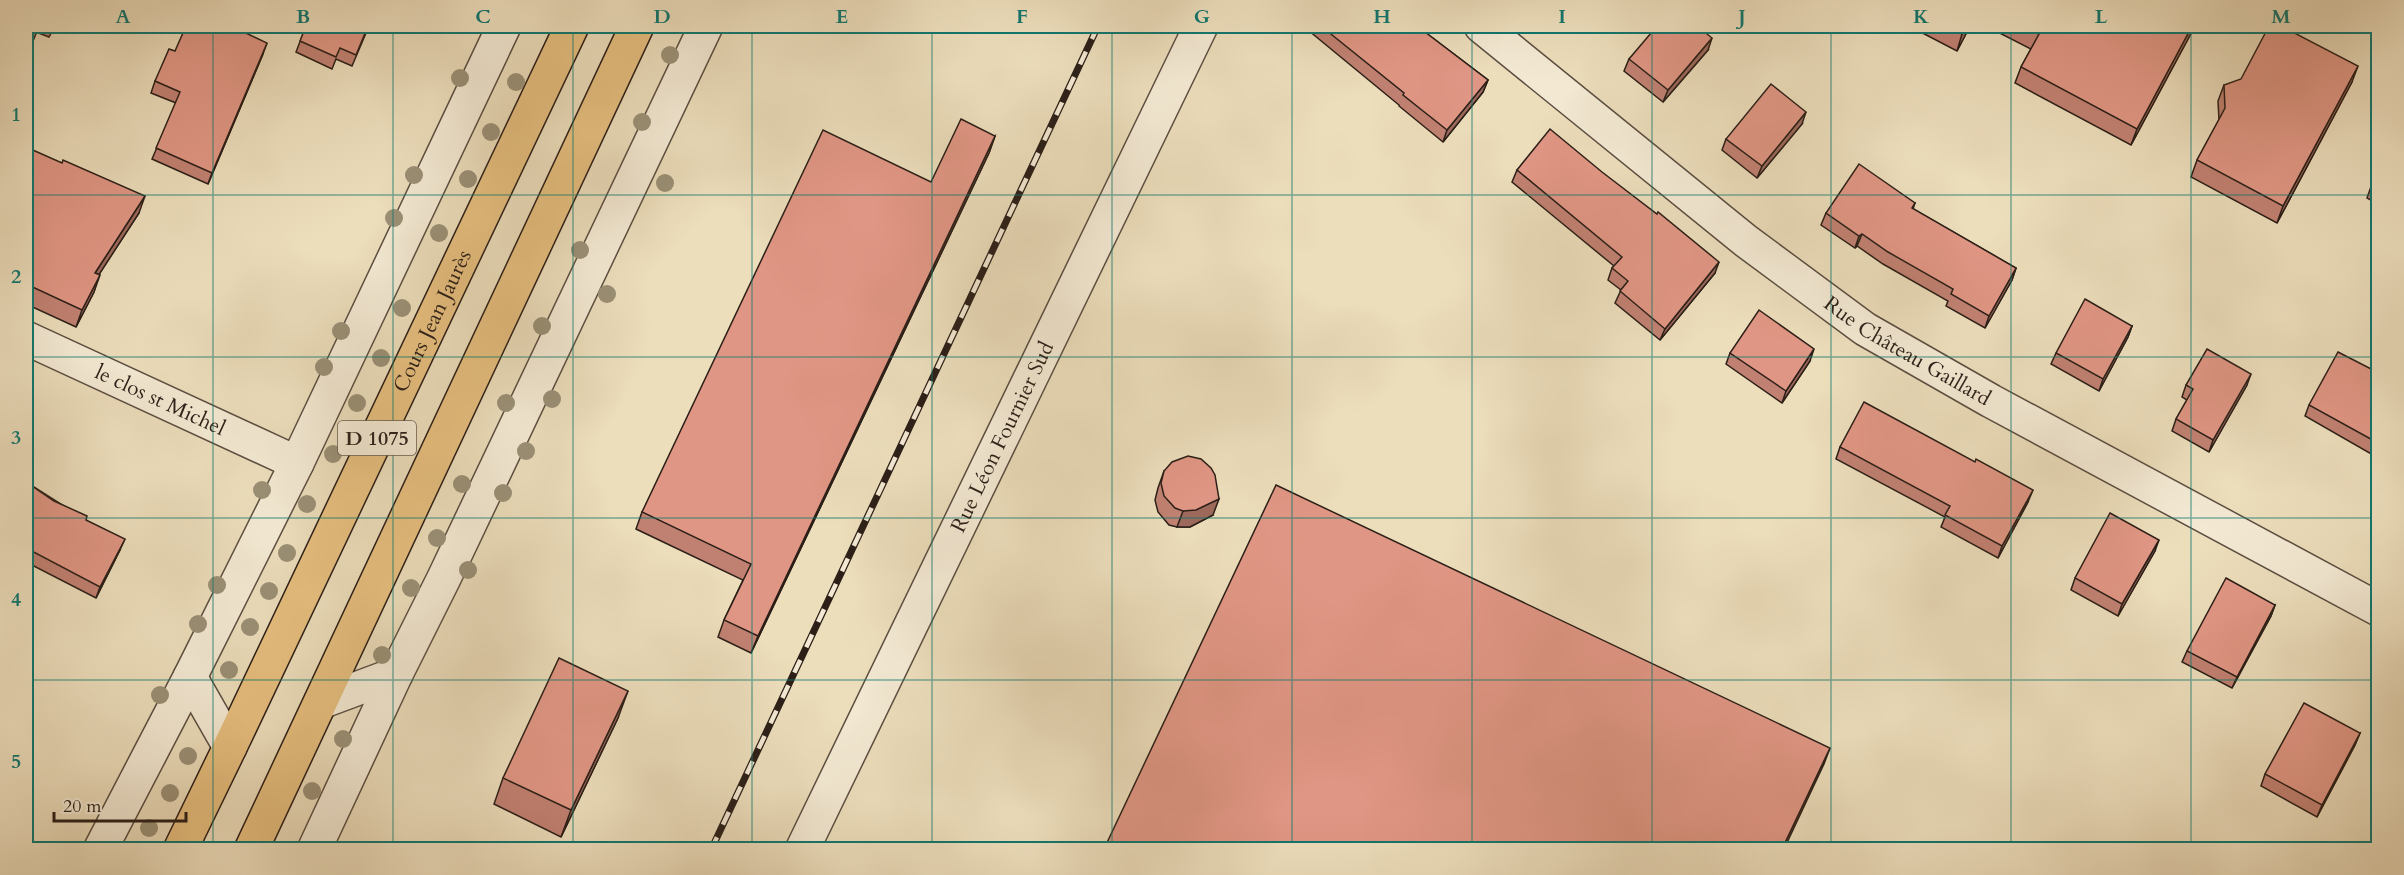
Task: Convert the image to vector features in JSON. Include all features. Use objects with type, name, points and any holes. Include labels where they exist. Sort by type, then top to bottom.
[{"type":"main road","name":"Cours Jean Jaurès","points":[[180,849],[572,26]]},
{"type":"main road","name":"D 1075","points":[[251,849],[637,26]]},
{"type":"street","points":[[100,849],[190,677],[297,463],[504,26]]},
{"type":"street","points":[[314,849],[706,26]]},
{"type":"street","name":"Rue Léon Fournier Sud","points":[[802,849],[1201,26]]},
{"type":"street","name":"Rue Château Gaillard","points":[[1481,26],[1746,241],[1864,329],[1991,401],[2379,609]]},
{"type":"street","name":"le clos st Michel","points":[[26,338],[297,463]]},
{"type":"street","points":[[321,702],[396,674]]},
{"type":"street","points":[[190,677],[230,747]]},
{"type":"building","points":[[26,26],[39,26],[26,59]]},
{"type":"building","points":[[186,26],[231,26],[267,43],[212,173],[156,148],[180,92],[155,81],[169,49],[175,51]]},
{"type":"building","points":[[306,26],[368,26],[356,55],[340,48],[336,57],[300,41]]},
{"type":"building","points":[[1321,26],[1417,26],[1488,80],[1447,130]]},
{"type":"building","points":[[1657,26],[1697,26],[1712,38],[1668,90],[1629,59]]},
{"type":"building","points":[[1946,26],[1967,26],[1962,34]]},
{"type":"building","points":[[2023,26],[2192,26],[2137,129],[2021,67],[2039,34]]},
{"type":"building","points":[[2269,26],[2281,26],[2358,66],[2283,206],[2197,160],[2225,108],[2224,85],[2241,79]]},
{"type":"building","points":[[1771,84],[1806,112],[1762,166],[1726,139]]},
{"type":"building","points":[[961,119],[995,136],[758,636],[724,620],[751,564],[642,512],[823,130],[931,182]]},
{"type":"building","points":[[1550,129],[1719,262],[1665,329],[1620,291],[1628,281],[1612,268],[1622,257],[1517,170]]},
{"type":"building","points":[[26,147],[62,163],[63,160],[145,196],[95,273],[100,275],[82,310],[26,284]]},
{"type":"building","points":[[1859,164],[1915,203],[1912,208],[2016,268],[1989,316],[1951,294],[1953,289],[1888,252],[1862,234],[1859,236],[1826,213]]},
{"type":"building","points":[[2379,170],[2379,185],[2373,181]]},
{"type":"building","points":[[2085,299],[2132,326],[2103,379],[2056,353]]},
{"type":"building","points":[[1759,310],[1814,349],[1786,391],[1730,353]]},
{"type":"building","points":[[2207,349],[2251,374],[2213,440],[2176,419],[2193,389],[2186,385]]},
{"type":"building","points":[[2338,352],[2379,373],[2378,443],[2309,405]]},
{"type":"building","points":[[1864,402],[1975,462],[1976,459],[2033,490],[2002,546],[1945,515],[1950,506],[1840,447]]},
{"type":"building","points":[[1188,456],[1201,459],[1211,468],[1215,475],[1219,499],[1196,510],[1183,511],[1175,508],[1164,496],[1161,483],[1164,471],[1172,462]]},
{"type":"building","points":[[26,482],[54,501],[87,516],[86,520],[125,539],[100,587],[26,548]]},
{"type":"building","points":[[1276,485],[1830,748],[1782,849],[1104,849]]},
{"type":"building","points":[[2110,513],[2159,540],[2122,604],[2075,578]]},
{"type":"building","points":[[2226,578],[2275,605],[2237,677],[2187,651]]},
{"type":"building","points":[[26,625],[32,628],[26,642]]},
{"type":"building","points":[[559,658],[628,691],[571,810],[503,778]]},
{"type":"building","points":[[2304,703],[2360,733],[2322,805],[2265,774]]},
{"type":"railway","points":[[711,850],[1098,26]]}]
